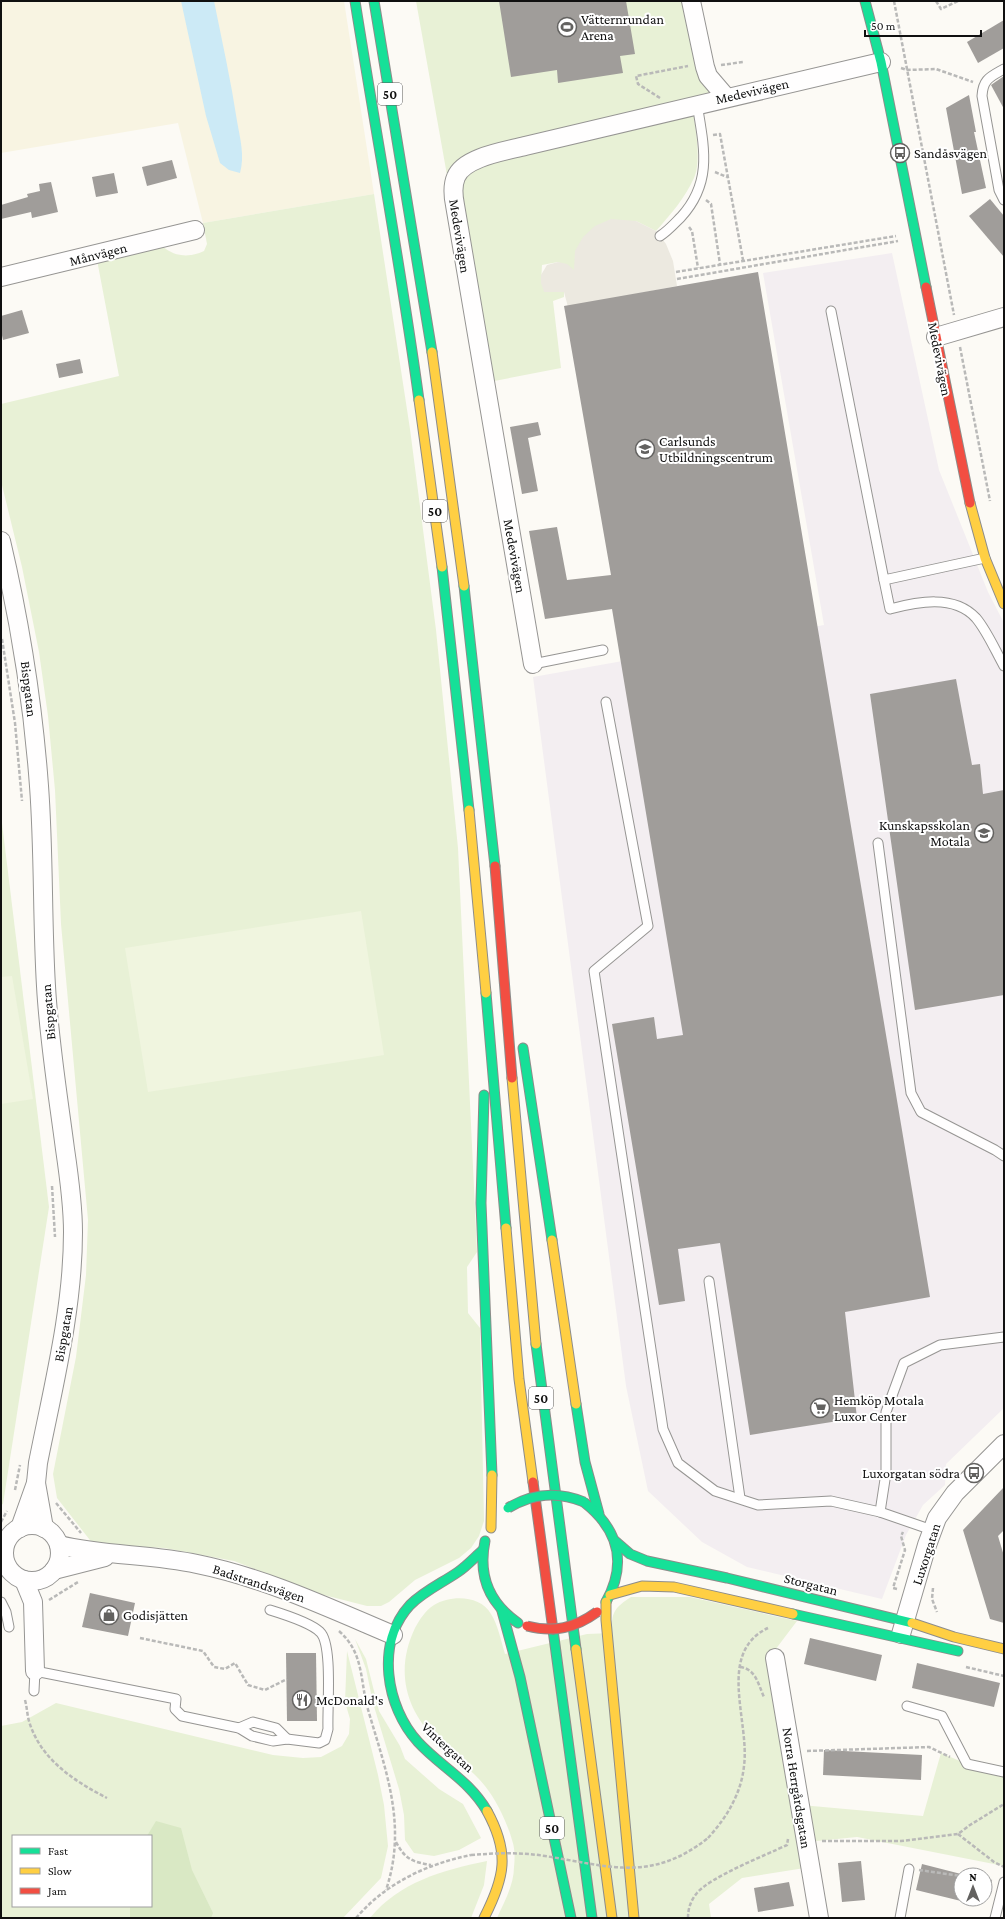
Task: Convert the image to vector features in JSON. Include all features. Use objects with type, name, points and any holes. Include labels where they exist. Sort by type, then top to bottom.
[{"type":"main road","name":"50","points":[[355,1],[378,145],[406,304],[428,457],[463,747],[489,1024],[519,1379],[592,1918]]},
{"type":"main road","name":"50","points":[[374,1],[447,454],[467,610],[496,874],[517,1148],[539,1378],[612,1918]]},
{"type":"main road","name":"Medevivägen","points":[[865,1],[881,62],[966,493],[985,558],[1004,604]]},
{"type":"main road","points":[[496,874],[515,999]]},
{"type":"main road","points":[[489,1024],[482,1117],[482,1196],[492,1464],[491,1528],[483,1550],[482,1572],[489,1593],[502,1611],[514,1620],[541,1630],[563,1629],[584,1621],[596,1612],[608,1598],[615,1582],[618,1569],[618,1554],[615,1541],[609,1526],[599,1514],[584,1502],[567,1496],[550,1494],[524,1499],[508,1508],[491,1528]]},
{"type":"main road","points":[[521,1038],[585,1462],[599,1514]]},
{"type":"main road","name":"Storgatan","points":[[615,1541],[630,1554],[647,1561],[727,1578],[905,1621],[954,1637],[1004,1649]]},
{"type":"main road","name":"Vintergatan","points":[[483,1550],[458,1572],[415,1600],[399,1623],[393,1635],[390,1652],[389,1681],[391,1693],[404,1723],[425,1748],[473,1791],[486,1807],[498,1836],[503,1859],[502,1873],[493,1901],[484,1918]]},
{"type":"main road","name":"Vintergatan","points":[[439,1584],[460,1583]]},
{"type":"main road","points":[[608,1598],[630,1587],[648,1585],[674,1587],[760,1605],[900,1639],[966,1653]]},
{"type":"main road","points":[[478,1588],[489,1593]]},
{"type":"main road","points":[[608,1598],[606,1620],[634,1918]]},
{"type":"main road","name":"50","points":[[502,1611],[520,1677],[570,1918]]},
{"type":"street","points":[[691,1],[708,76],[726,97]]},
{"type":"street","name":"Medevivägen","points":[[533,664],[455,205],[454,184],[456,175],[462,168],[480,158],[726,97],[881,62]]},
{"type":"street","name":"Månvägen","points":[[1,278],[195,230]]},
{"type":"street","points":[[936,337],[1004,317]]},
{"type":"street","name":"Bispgatan","points":[[1,541],[23,647],[33,719],[39,786],[44,884],[44,960],[48,1022],[71,1193],[73,1231],[72,1269],[67,1315],[38,1463],[35,1501],[10,1537]]},
{"type":"street","name":"Luxorgatan","points":[[900,1639],[932,1530],[945,1506],[955,1493],[1004,1444]]},
{"type":"street","points":[[33,1602],[48,1575],[60,1558],[59,1545],[55,1538],[44,1528],[35,1501]]},
{"type":"street","points":[[35,1672],[33,1602],[24,1580],[11,1572],[4,1565],[5,1552],[10,1537],[28,1526],[44,1528]]},
{"type":"street","name":"Badstrandsvägen","points":[[59,1545],[85,1556]]},
{"type":"street","name":"Badstrandsvägen","points":[[24,1580],[33,1581],[85,1556],[119,1554],[159,1557],[228,1571],[278,1587],[393,1635]]},
{"type":"street","name":"Norra Herrgårdsgatan","points":[[775,1658],[819,1918]]},
{"type":"lane","points":[[1004,70],[987,79],[982,86],[982,96],[999,190],[1004,200]]},
{"type":"lane","points":[[660,236],[668,231],[691,206],[698,193],[705,156],[697,104]]},
{"type":"lane","points":[[831,311],[890,609],[935,601],[958,606],[975,617],[1004,666]]},
{"type":"lane","points":[[884,580],[985,558]]},
{"type":"lane","name":"Medevivägen","points":[[533,664],[603,650]]},
{"type":"lane","points":[[606,702],[648,926],[594,971],[663,1430],[678,1463],[715,1491],[758,1505],[831,1501],[880,1512],[932,1530]]},
{"type":"lane","points":[[878,843],[911,1093],[921,1112],[1004,1156]]},
{"type":"lane","points":[[709,1281],[740,1498]]},
{"type":"lane","points":[[880,1512],[886,1473],[886,1412],[904,1363],[940,1345],[1004,1337]]},
{"type":"lane","points":[[1,1602],[6,1612],[9,1627]]},
{"type":"lane","points":[[34,1691],[35,1672],[176,1700],[175,1709],[182,1716],[239,1728],[252,1736],[273,1741],[287,1739],[319,1743],[325,1740],[328,1729],[329,1659],[327,1646],[320,1632],[289,1616],[270,1610]]},
{"type":"lane","points":[[907,1706],[942,1716],[967,1764],[1004,1772]]},
{"type":"lane","points":[[239,1728],[254,1722],[276,1728],[287,1739]]},
{"type":"lane","points":[[900,1918],[909,1869]]},
{"type":"lane","points":[[995,1918],[1004,1882]]},
{"type":"path","points":[[894,1],[991,505]]},
{"type":"path","points":[[936,1],[941,9],[958,1]]},
{"type":"path","points":[[677,109],[638,84],[636,76],[691,65],[705,67],[744,62]]},
{"type":"path","points":[[907,70],[936,68],[982,86]]},
{"type":"path","points":[[702,136],[720,134],[743,260]]},
{"type":"path","points":[[698,193],[710,204],[720,264]]},
{"type":"path","points":[[682,216],[692,231],[698,268]]},
{"type":"path","points":[[676,272],[894,236],[900,238],[896,242],[677,279]]},
{"type":"path","points":[[2,638],[15,723],[22,808]]},
{"type":"path","points":[[52,1183],[55,1244]]},
{"type":"path","points":[[20,1462],[13,1497],[35,1501],[52,1501],[60,1505],[82,1533],[85,1542],[85,1556],[90,1576],[46,1601],[33,1602]]},
{"type":"path","points":[[1,1522],[8,1508]]},
{"type":"path","points":[[934,1582],[932,1599],[939,1616]]},
{"type":"path","points":[[334,1627],[350,1644],[361,1666],[367,1706],[376,1731],[393,1800],[395,1842],[392,1870],[386,1890]]},
{"type":"path","points":[[140,1638],[203,1652],[214,1666],[225,1669],[235,1663],[248,1686],[265,1690],[287,1679]]},
{"type":"path","points":[[740,1666],[751,1671],[766,1702]]},
{"type":"path","points":[[24,1696],[29,1720],[36,1737],[48,1757],[87,1788],[108,1798]]},
{"type":"path","points":[[791,1752],[929,1747],[967,1764]]},
{"type":"path","points":[[688,1918],[691,1900],[698,1891],[719,1878],[787,1845],[806,1842],[902,1841],[958,1834],[970,1824],[1004,1804]]},
{"type":"path","points":[[787,1845],[790,1832]]},
{"type":"path","points":[[958,1834],[987,1857],[1004,1867]]},
{"type":"path","points":[[356,1918],[367,1905],[386,1890],[431,1865],[471,1855],[521,1853],[601,1866],[636,1868],[670,1861],[691,1850],[708,1838]]},
{"type":"path","points":[[395,1842],[404,1856],[417,1863],[431,1865]]},
{"type":"path","points":[[909,1869],[953,1875]]},
{"type":"shaded area","points":[[1,1],[344,1],[374,194],[203,223],[178,123],[1,153]]},
{"type":"shaded area","points":[[611,219],[636,221],[656,231],[666,244],[673,261],[677,286],[568,307],[564,292],[544,292],[541,283],[541,275],[547,265],[558,262],[567,264],[574,270],[575,251],[583,237],[595,226]]},
{"type":"shaded area","points":[[892,253],[939,470],[988,592],[1004,623],[1004,1408],[946,1464],[945,1485],[923,1505],[906,1535],[882,1599],[747,1567],[702,1542],[648,1491],[626,1386],[533,677],[824,625],[763,273]]},
{"type":"green space","points":[[416,1],[690,1],[722,96],[691,103],[698,152],[694,178],[682,199],[656,231],[636,221],[575,271],[558,262],[542,265],[541,283],[564,292],[564,297],[553,301],[561,368],[484,383]]},
{"type":"green space","points":[[374,194],[410,429],[436,630],[458,848],[477,1252],[467,1267],[468,1313],[480,1328],[484,1521],[479,1536],[471,1548],[459,1558],[415,1580],[389,1602],[381,1606],[367,1606],[320,1594],[234,1561],[164,1548],[93,1544],[57,1498],[53,1474],[76,1357],[86,1275],[88,1220],[61,924],[55,790],[48,716],[39,652],[22,567],[1,481],[1,404],[119,376],[97,260],[162,246],[177,254],[193,255],[204,251],[207,244],[203,223]]},
{"type":"green space","points":[[1,815],[49,1207],[3,1504],[1,1505]]},
{"type":"green space","points":[[361,911],[384,1055],[148,1092],[125,948]]},
{"type":"green space","points":[[12,976],[33,1099],[1,1104],[1,977]]},
{"type":"green space","points":[[631,1597],[690,1597],[797,1621],[769,1658],[801,1805],[923,1816],[941,1753],[967,1764],[1004,1774],[1004,1866],[857,1837],[807,1842],[811,1867],[742,1878],[709,1904],[711,1918],[497,1918],[508,1893],[514,1874],[515,1857],[513,1843],[504,1819],[489,1791],[474,1774],[437,1741],[417,1716],[406,1688],[405,1674],[409,1644],[415,1628],[423,1615],[434,1605],[457,1598],[473,1600],[480,1603],[491,1614],[505,1654],[587,1634],[612,1633],[612,1620],[617,1608]]},
{"type":"green space","points":[[355,1639],[366,1659],[379,1711],[400,1746],[405,1759],[439,1789],[463,1804],[481,1838],[459,1850],[434,1856],[414,1853],[405,1840],[404,1815],[399,1789],[373,1703],[366,1669]]},
{"type":"green space","points":[[347,1651],[378,1775],[384,1805],[388,1846],[381,1878],[343,1918],[1,1918],[1,1726],[22,1722],[56,1703],[273,1755],[303,1758],[321,1757],[342,1746],[349,1734],[350,1719],[345,1702]]},
{"type":"green space","points":[[156,1821],[181,1828],[192,1870],[213,1913],[211,1918],[130,1918],[130,1907],[152,1907],[152,1835],[148,1835]]},
{"type":"green space","points":[[487,1861],[484,1885],[471,1918],[370,1918],[394,1895],[423,1879],[438,1873]]},
{"type":"water","points":[[181,1],[214,1],[241,140],[242,160],[240,173],[229,170],[220,163],[206,116]]},
{"type":"building","name":"Vätternrundan Arena","points":[[499,1],[626,1],[635,54],[620,56],[623,73],[558,83],[557,70],[511,77]]},
{"type":"building","points":[[1004,20],[1004,48],[978,63],[967,42]]},
{"type":"building","points":[[1004,76],[1004,109],[991,85]]},
{"type":"building","points":[[969,95],[976,132],[974,132],[986,188],[962,194],[946,108]]},
{"type":"building","points":[[172,160],[177,178],[147,186],[142,167]]},
{"type":"building","points":[[114,173],[118,193],[96,197],[92,177]]},
{"type":"building","points":[[51,182],[58,212],[32,218],[31,212],[1,219],[1,205],[28,197],[27,194],[40,191],[39,184]]},
{"type":"building","points":[[990,199],[1004,216],[1004,257],[969,216]]},
{"type":"building","points":[[758,272],[930,1297],[845,1312],[857,1418],[750,1435],[720,1243],[678,1249],[685,1301],[659,1305],[612,1024],[654,1017],[657,1039],[683,1035],[612,609],[545,619],[529,531],[557,527],[567,580],[611,575],[564,306]]},
{"type":"building","points":[[22,310],[29,333],[3,340],[1,331],[1,316]]},
{"type":"building","points":[[80,359],[83,373],[59,378],[56,364]]},
{"type":"building","points":[[538,422],[541,435],[528,438],[538,491],[522,494],[510,427]]},
{"type":"building","points":[[956,679],[972,765],[980,764],[983,794],[1004,790],[1004,995],[915,1010],[870,694]]},
{"type":"building","points":[[1004,1487],[1004,1530],[998,1536],[1004,1556],[1004,1623],[990,1619],[963,1530]]},
{"type":"building","name":"Godisjätten","points":[[90,1593],[135,1603],[128,1636],[82,1627]]},
{"type":"building","points":[[810,1638],[882,1655],[876,1681],[804,1664]]},
{"type":"building","name":"McDonald's","points":[[286,1653],[316,1653],[317,1721],[287,1721]]},
{"type":"building","points":[[917,1663],[1000,1683],[994,1707],[912,1688]]},
{"type":"building","points":[[824,1750],[922,1755],[921,1780],[823,1775]]},
{"type":"building","points":[[861,1861],[865,1900],[842,1902],[838,1863]]},
{"type":"building","points":[[922,1864],[953,1872],[953,1899],[916,1890]]},
{"type":"building","points":[[789,1882],[794,1906],[758,1912],[754,1888]]},
{"type":"traffic: fast","points":[[355,1],[419,400]]},
{"type":"traffic: fast","points":[[374,1],[432,352]]},
{"type":"traffic: fast","points":[[865,1],[881,62],[926,287]]},
{"type":"traffic: fast","points":[[442,567],[469,810]]},
{"type":"traffic: fast","points":[[464,586],[495,866]]},
{"type":"traffic: fast","points":[[486,993],[506,1228]]},
{"type":"traffic: fast","points":[[523,1048],[552,1240]]},
{"type":"traffic: fast","points":[[484,1095],[481,1203],[492,1475]]},
{"type":"traffic: fast","points":[[536,1344],[576,1649]]},
{"type":"traffic: fast","points":[[576,1404],[585,1462],[599,1514]]},
{"type":"traffic: fast","points":[[508,1508],[527,1499],[545,1495],[564,1496],[584,1502]]},
{"type":"traffic: fast","points":[[585,1503],[597,1513],[606,1525],[616,1548],[618,1561],[616,1574],[613,1588],[606,1602]]},
{"type":"traffic: fast","points":[[485,1541],[483,1565],[488,1587],[500,1607],[518,1623]]},
{"type":"traffic: fast","points":[[615,1541],[630,1554],[647,1561],[727,1578],[912,1623]]},
{"type":"traffic: fast","points":[[483,1550],[461,1570],[427,1591],[410,1605],[399,1620],[392,1638],[389,1656],[389,1675],[392,1693],[398,1711],[407,1728],[427,1751],[472,1791],[487,1811]]},
{"type":"traffic: fast","points":[[502,1611],[520,1677],[571,1918]]},
{"type":"traffic: fast","points":[[793,1614],[958,1651]]},
{"type":"traffic: fast","points":[[553,1630],[592,1918]]},
{"type":"traffic: slow","points":[[432,352],[464,586]]},
{"type":"traffic: slow","points":[[419,400],[442,567]]},
{"type":"traffic: slow","points":[[970,503],[985,558],[1004,604]]},
{"type":"traffic: slow","points":[[469,810],[486,993]]},
{"type":"traffic: slow","points":[[512,1078],[536,1344]]},
{"type":"traffic: slow","points":[[506,1228],[519,1379],[533,1482]]},
{"type":"traffic: slow","points":[[552,1240],[576,1404]]},
{"type":"traffic: slow","points":[[491,1528],[492,1475]]},
{"type":"traffic: slow","points":[[610,1595],[642,1586],[674,1587],[793,1614]]},
{"type":"traffic: slow","points":[[606,1602],[606,1620],[634,1918]]},
{"type":"traffic: slow","points":[[912,1623],[954,1637],[1004,1649]]},
{"type":"traffic: slow","points":[[576,1649],[612,1918]]},
{"type":"traffic: slow","points":[[484,1918],[497,1890],[502,1865],[502,1853],[499,1840],[487,1811]]},
{"type":"traffic: jam","points":[[926,287],[970,503]]},
{"type":"traffic: jam","points":[[495,866],[512,1078]]},
{"type":"traffic: jam","points":[[533,1482],[553,1630]]},
{"type":"traffic: jam","points":[[527,1626],[546,1629],[564,1628],[581,1622],[597,1612]]},
{"type":"place","name":"Vätternrundan Arena","points":[[567,27]]},
{"type":"place","name":"Sandåsvägen","points":[[900,153]]},
{"type":"place","name":"Carlsunds Utbildningscentrum","points":[[645,449]]},
{"type":"place","name":"Kunskapsskolan Motala","points":[[984,833]]},
{"type":"place","name":"Hemköp Motala Luxor Center","points":[[820,1408]]},
{"type":"place","name":"Luxorgatan södra","points":[[974,1473]]},
{"type":"place","name":"Godisjätten","points":[[109,1615]]},
{"type":"place","name":"McDonald's","points":[[302,1700]]}]
